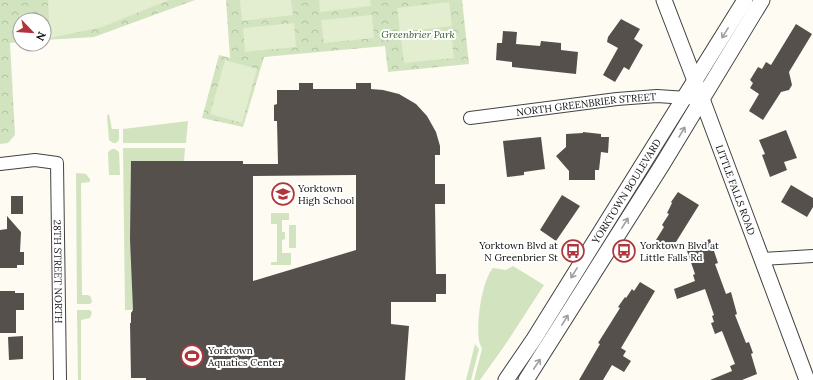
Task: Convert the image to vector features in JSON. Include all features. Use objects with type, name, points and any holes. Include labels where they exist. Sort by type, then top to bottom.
[{"type":"street","name":"LITTLE FALLS ROAD","points":[[664,0],[807,380]]},
{"type":"street","name":"YORKTOWN BOULEVARD","points":[[506,380],[534,339],[745,0]]},
{"type":"street","name":"YORKTOWN BOULEVARD","points":[[526,380],[662,165],[762,0]]},
{"type":"street","name":"NORTH GREENBRIER STREET","points":[[470,118],[616,99],[657,96],[702,99]]},
{"type":"street","name":"28TH STREET NORTH","points":[[0,164],[35,160],[57,163],[60,380]]},
{"type":"street","points":[[762,259],[813,256]]},
{"type":"green space","points":[[0,0],[195,0],[94,37],[52,40],[52,12],[12,12],[12,43],[10,43],[15,135],[8,143],[0,144]]},
{"type":"green space","points":[[48,0],[169,0],[102,27],[52,38],[52,12],[49,12]]},
{"type":"green space","name":"Greenbrier Park","points":[[226,0],[462,0],[469,64],[388,72],[385,46],[264,57],[243,127],[202,118],[219,55],[230,58]]},
{"type":"green space","points":[[240,0],[291,0],[293,15],[242,21]]},
{"type":"green space","points":[[319,0],[370,0],[371,6],[320,12]]},
{"type":"green space","points":[[449,2],[452,26],[400,32],[397,8]]},
{"type":"green space","points":[[372,15],[374,38],[324,43],[321,20]]},
{"type":"green space","points":[[294,23],[296,47],[245,52],[243,28]]},
{"type":"green space","points":[[451,33],[454,58],[404,63],[401,39]]},
{"type":"green space","points":[[225,60],[257,69],[242,123],[210,114]]},
{"type":"green space","points":[[109,114],[112,129],[119,129],[119,140],[116,143],[109,140],[107,116]]},
{"type":"green space","points":[[188,121],[186,143],[123,143],[123,129]]},
{"type":"green space","points":[[123,148],[185,148],[184,161],[131,161],[133,310],[125,310]]},
{"type":"green space","points":[[112,149],[119,152],[120,175],[109,175],[108,152]]},
{"type":"green space","points":[[76,173],[86,174],[90,179],[90,182],[81,183],[82,295],[88,295],[91,297],[92,302],[90,304],[77,304]]},
{"type":"green space","points":[[271,213],[289,213],[289,220],[282,220],[282,232],[285,232],[285,239],[282,240],[282,253],[291,253],[291,265],[271,265],[271,262],[277,262],[277,224],[271,224]]},
{"type":"green space","points":[[289,225],[296,225],[296,248],[289,248]]},
{"type":"green space","points":[[513,266],[544,285],[480,380],[474,380],[482,349],[479,341],[478,323],[486,282],[493,268],[506,270]]},
{"type":"green space","points":[[77,310],[90,310],[92,312],[90,318],[81,320],[81,380],[78,380]]},
{"type":"green space","points":[[475,344],[479,349],[471,380],[466,380]]},
{"type":"building","points":[[621,19],[640,29],[634,39],[643,45],[629,70],[624,67],[615,82],[603,75],[618,48],[607,42],[608,37]]},
{"type":"building","points":[[796,24],[812,34],[789,72],[792,85],[789,90],[781,92],[763,120],[749,111],[759,94],[750,88],[753,83],[750,80],[758,67],[762,69],[766,62],[771,65]]},
{"type":"building","points":[[503,31],[517,32],[516,44],[540,46],[541,41],[561,43],[561,50],[578,52],[576,74],[512,67],[512,62],[496,60],[497,43],[502,43]]},
{"type":"building","name":"Yorktown High School","points":[[299,83],[313,83],[313,89],[356,89],[356,83],[371,83],[371,89],[399,94],[416,104],[427,116],[436,132],[440,146],[440,155],[435,155],[435,184],[445,184],[445,204],[435,204],[436,274],[446,274],[446,294],[436,294],[436,302],[391,302],[391,324],[409,326],[405,380],[146,380],[146,378],[131,378],[130,323],[131,313],[133,310],[130,239],[131,161],[243,161],[243,164],[278,164],[277,121],[274,121],[274,105],[277,104],[277,90],[299,90]],"holes":[[[356,175],[356,250],[253,281],[253,176]]]},
{"type":"building","points":[[786,130],[797,158],[784,162],[787,170],[770,177],[762,155],[765,154],[759,140]]},
{"type":"building","points":[[583,132],[601,134],[601,137],[609,137],[608,153],[601,152],[599,170],[595,170],[595,180],[569,180],[569,171],[556,156],[566,147],[566,134]]},
{"type":"building","points":[[541,137],[545,169],[524,172],[524,175],[507,177],[503,141]]},
{"type":"building","points":[[791,185],[813,198],[813,207],[807,217],[781,202]]},
{"type":"building","points":[[678,192],[699,205],[671,250],[656,240],[664,227],[662,225],[669,214],[667,213],[672,203],[671,202]]},
{"type":"building","points":[[562,195],[580,206],[556,241],[540,230]]},
{"type":"building","points":[[11,196],[23,196],[23,214],[11,214]]},
{"type":"building","points":[[7,216],[21,232],[20,252],[24,252],[24,265],[17,265],[17,268],[0,268],[0,230],[7,229]]},
{"type":"building","points":[[710,239],[718,263],[715,264],[726,294],[731,292],[737,314],[735,315],[746,343],[749,342],[753,353],[751,354],[757,374],[742,380],[710,380],[732,371],[730,366],[735,364],[722,331],[715,334],[711,323],[714,322],[712,316],[714,315],[705,289],[677,299],[674,289],[695,281],[693,275],[695,274],[686,248]]},
{"type":"building","points":[[640,282],[655,291],[621,348],[626,351],[623,356],[631,361],[624,372],[612,365],[603,380],[579,380],[600,344],[598,343],[620,308],[618,307],[632,289],[634,291]]},
{"type":"building","points":[[0,291],[15,291],[15,293],[24,293],[24,310],[16,310],[16,333],[0,333]]},
{"type":"building","points":[[23,336],[23,359],[9,360],[8,337]]},
{"type":"place","name":"Yorktown High School","points":[[283,194]]},
{"type":"place","name":"Yorktown Blvd at N Greenbrier St","points":[[573,251]]},
{"type":"place","name":"Yorktown Blvd at Little Falls Rd","points":[[624,251]]},
{"type":"place","name":"Yorktown Aquatics Center","points":[[192,356]]}]
